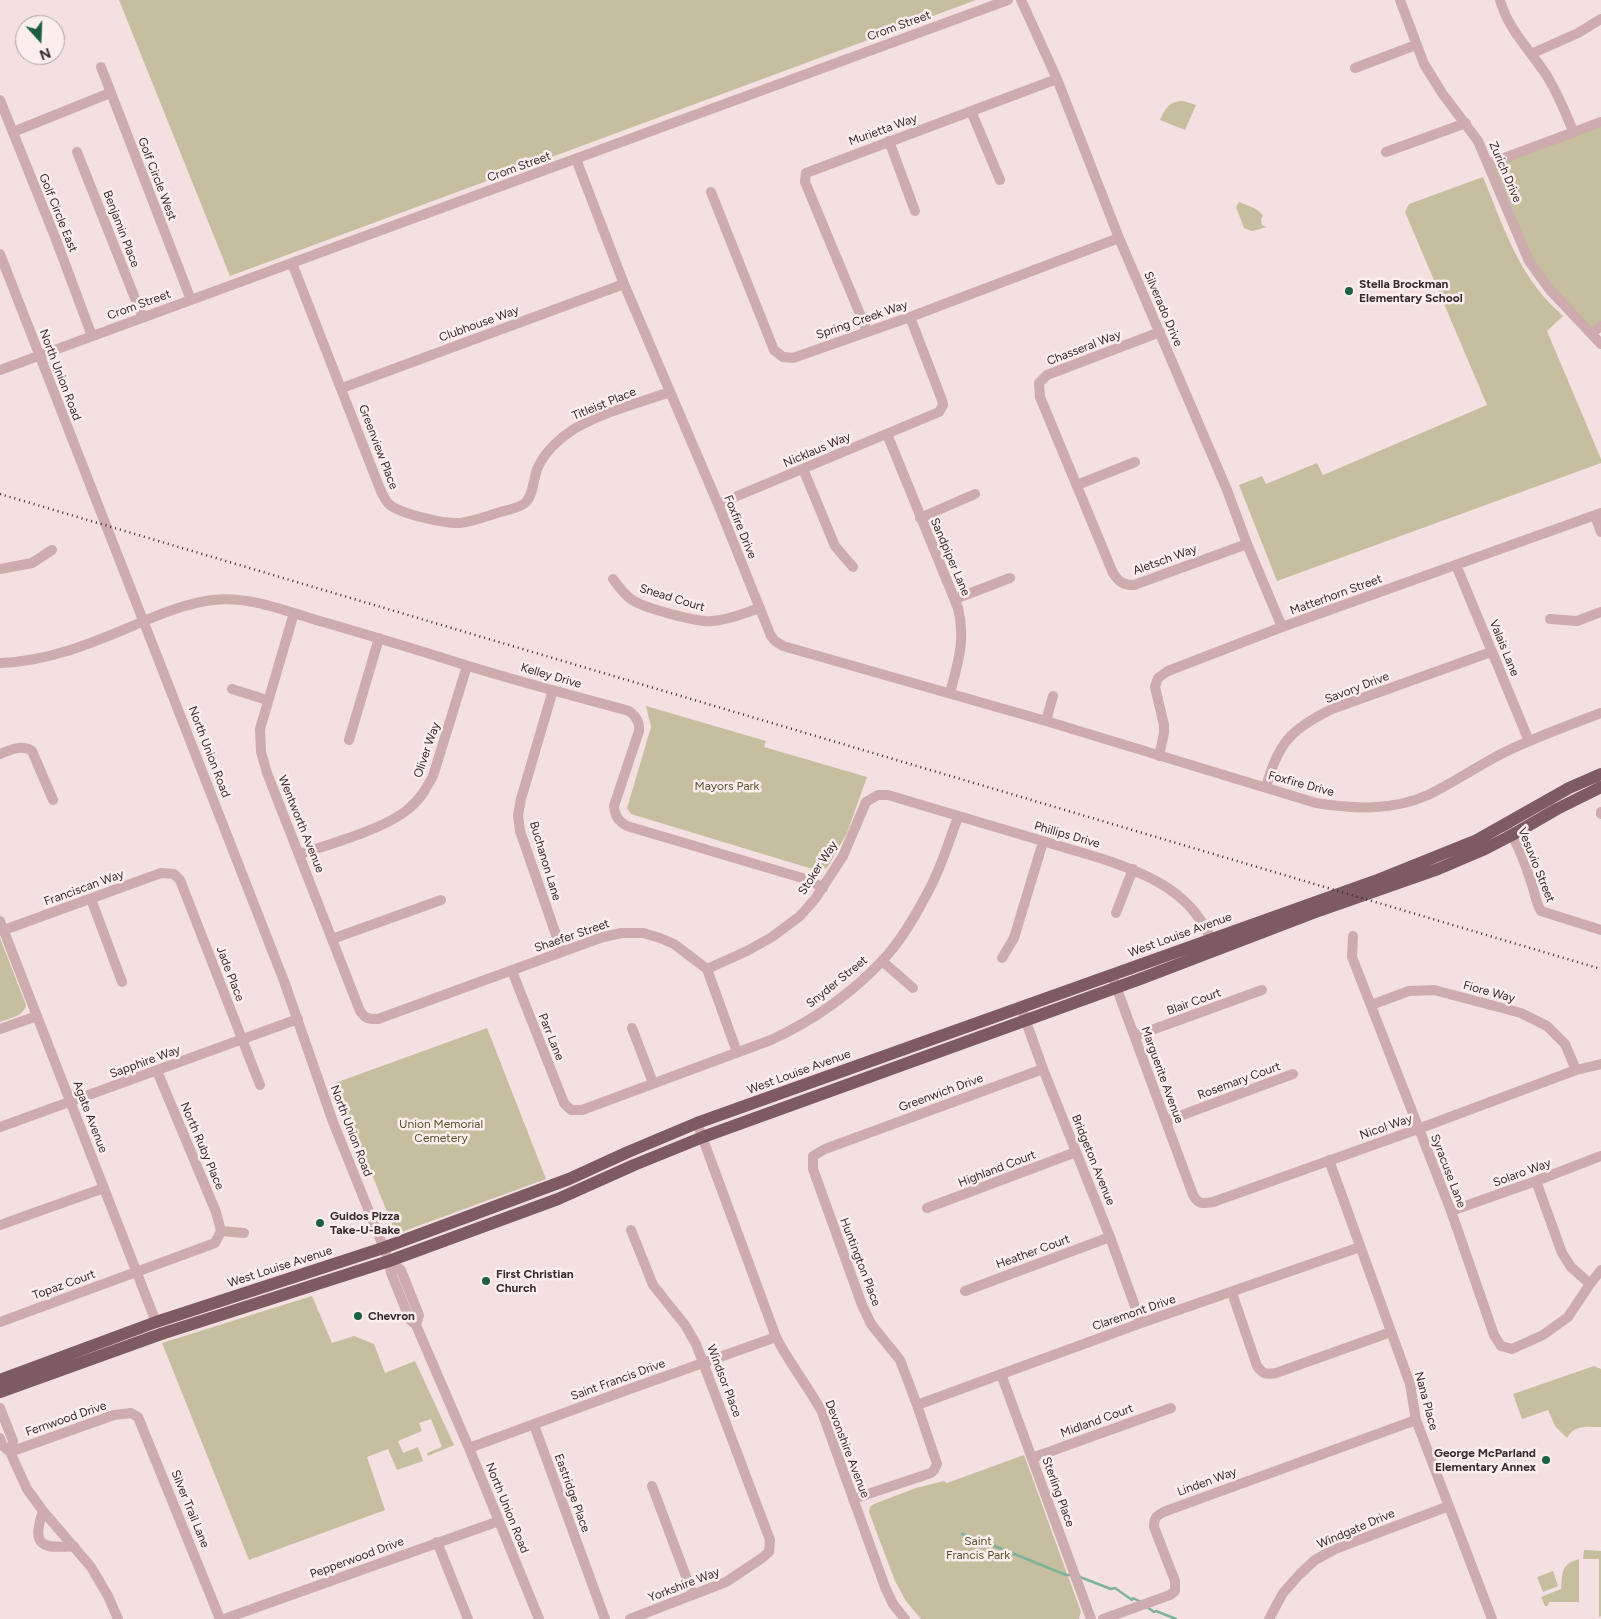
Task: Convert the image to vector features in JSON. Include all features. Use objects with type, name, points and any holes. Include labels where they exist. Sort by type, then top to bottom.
[{"type":"main road","name":"West Louise Avenue","points":[[1509,830],[1570,788],[1601,774]]},
{"type":"main road","name":"West Louise Avenue","points":[[0,1392],[161,1334],[389,1260],[558,1199],[703,1137],[1116,987],[1213,944],[1509,830],[1601,787]]},
{"type":"main road","name":"West Louise Avenue","points":[[0,1380],[156,1322],[383,1248],[570,1179],[697,1123],[1112,974],[1213,944]]},
{"type":"street","name":"Crom Street","points":[[0,370],[142,316],[191,300],[1008,0]]},
{"type":"street","name":"Silverado Drive","points":[[1021,0],[1057,79],[1119,238],[1228,490],[1247,544],[1282,627]]},
{"type":"street","name":"Zurich Drive","points":[[1400,0],[1424,64],[1442,93],[1478,141],[1529,261],[1550,290],[1601,344]]},
{"type":"street","points":[[1500,0],[1513,31],[1546,75],[1561,101],[1574,133]]},
{"type":"street","points":[[1531,54],[1578,33],[1601,19]]},
{"type":"street","points":[[1355,68],[1416,45]]},
{"type":"street","name":"Golf Circle West","points":[[101,67],[191,300]]},
{"type":"street","name":"Murietta Way","points":[[867,332],[805,182],[804,176],[806,173],[1057,79]]},
{"type":"street","points":[[13,132],[110,93]]},
{"type":"street","name":"Golf Circle East","points":[[0,100],[92,336]]},
{"type":"street","points":[[971,111],[1000,180]]},
{"type":"street","points":[[1488,164],[1601,122]]},
{"type":"street","points":[[1386,152],[1466,123]]},
{"type":"street","points":[[889,141],[915,211]]},
{"type":"street","name":"Benjamin Place","points":[[77,152],[142,316]]},
{"type":"street","name":"Foxfire Drive","points":[[576,159],[624,284],[718,504],[771,636],[783,646],[1046,721],[1316,803],[1340,807],[1371,808],[1400,804],[1428,795],[1505,752],[1601,713]]},
{"type":"street","name":"Spring Creek Way","points":[[711,192],[774,350],[783,357],[793,358],[910,317],[1119,238]]},
{"type":"street","name":"North Union Road","points":[[0,254],[298,1019],[333,1122],[389,1260],[391,1273],[410,1320],[416,1325],[469,1448],[539,1619]]},
{"type":"street","name":"Greenview Place","points":[[292,263],[380,489],[391,505],[399,510],[445,522],[458,523],[473,520],[524,503],[529,497],[536,472]]},
{"type":"street","name":"Clubhouse Way","points":[[342,388],[624,284]]},
{"type":"street","name":"Nicklaus Way","points":[[718,504],[939,412],[943,406],[942,400],[910,317]]},
{"type":"street","points":[[1592,333],[1601,326]]},
{"type":"street","name":"Chasseral Way","points":[[1106,555],[1040,397],[1039,383],[1047,375],[1160,332]]},
{"type":"street","name":"Titleist Place","points":[[536,472],[543,458],[558,441],[574,429],[600,417],[670,392]]},
{"type":"street","name":"Sandpiper Lane","points":[[886,434],[955,599],[962,624],[960,656],[950,693]]},
{"type":"street","points":[[1077,485],[1135,462]]},
{"type":"street","points":[[803,470],[835,546],[853,567]]},
{"type":"street","points":[[920,518],[975,494]]},
{"type":"street","points":[[1598,514],[1601,532]]},
{"type":"street","name":"Matterhorn Street","points":[[1159,756],[1164,725],[1155,687],[1158,678],[1168,671],[1282,627],[1598,514]]},
{"type":"street","name":"Aletsch Way","points":[[1106,555],[1119,582],[1134,585],[1247,544]]},
{"type":"street","points":[[0,569],[32,563],[52,550]]},
{"type":"street","name":"Valais Lane","points":[[1456,565],[1529,741]]},
{"type":"street","points":[[955,599],[1010,578]]},
{"type":"street","name":"Snead Court","points":[[613,579],[625,595],[636,603],[695,621],[725,620],[760,608]]},
{"type":"street","name":"Kelley Drive","points":[[0,663],[20,662],[69,652],[188,605],[219,600],[249,601],[294,613],[467,666],[629,711],[639,722],[639,731],[614,806],[615,814],[621,823],[808,880],[823,888]]},
{"type":"street","points":[[1550,620],[1577,621],[1601,612]]},
{"type":"street","name":"Wentworth Avenue","points":[[294,613],[260,729],[261,752],[267,773],[360,1011],[368,1019],[386,1016]]},
{"type":"street","points":[[349,740],[379,638]]},
{"type":"street","name":"Savory Drive","points":[[1266,788],[1272,766],[1287,740],[1296,729],[1312,719],[1332,709],[1491,652]]},
{"type":"street","name":"Oliver Way","points":[[300,854],[391,821],[416,802],[433,776],[467,666]]},
{"type":"street","points":[[232,689],[268,700]]},
{"type":"street","name":"Buchanon Lane","points":[[553,690],[518,815],[520,831],[562,952]]},
{"type":"street","points":[[1046,721],[1052,696]]},
{"type":"street","points":[[0,754],[13,749],[24,748],[32,751],[53,800]]},
{"type":"street","name":"Stoker Way","points":[[707,969],[747,951],[772,937],[800,916],[823,888],[843,856],[866,802],[878,795]]},
{"type":"street","name":"Phillips Drive","points":[[878,795],[888,795],[1042,842],[1103,858],[1134,869],[1164,884],[1181,897],[1202,920],[1213,944]]},
{"type":"street","name":"Snyder Street","points":[[571,1110],[582,1110],[771,1040],[795,1029],[850,991],[882,961],[911,922],[931,887],[958,817]]},
{"type":"street","name":"Vesuvio Street","points":[[1509,830],[1541,911],[1601,930]]},
{"type":"street","points":[[1002,958],[1014,938],[1042,842]]},
{"type":"street","points":[[1116,913],[1134,869]]},
{"type":"street","name":"Franciscan Way","points":[[2,926],[91,899],[161,873],[174,874]]},
{"type":"street","name":"Jade Place","points":[[174,874],[180,880],[260,1085]]},
{"type":"street","points":[[91,899],[122,982]]},
{"type":"street","points":[[332,939],[441,900]]},
{"type":"street","name":"Agate Avenue","points":[[2,926],[156,1322]]},
{"type":"street","name":"Shaefer Street","points":[[386,1016],[603,937],[622,933],[643,933],[660,938],[674,944],[707,969]]},
{"type":"street","name":"Syracuse Lane","points":[[1353,936],[1352,957],[1451,1211],[1494,1335],[1502,1346],[1512,1349],[1543,1335],[1568,1317],[1590,1284]]},
{"type":"street","points":[[882,961],[913,988]]},
{"type":"street","points":[[707,969],[737,1052]]},
{"type":"street","name":"Parr Lane","points":[[512,971],[564,1102],[571,1110]]},
{"type":"street","name":"Marguerite Avenue","points":[[1112,974],[1189,1184]]},
{"type":"street","name":"Blair Court","points":[[1135,1036],[1262,990]]},
{"type":"street","name":"Fiore Way","points":[[1371,1005],[1409,991],[1434,990],[1521,1013],[1547,1026],[1564,1044],[1576,1070]]},
{"type":"street","name":"Bridgeton Avenue","points":[[1020,1007],[1043,1070],[1110,1237],[1141,1323]]},
{"type":"street","points":[[0,1030],[37,1016]]},
{"type":"street","name":"Sapphire Way","points":[[0,1127],[298,1019]]},
{"type":"street","points":[[632,1028],[653,1083]]},
{"type":"street","name":"Nicol Way","points":[[1189,1184],[1197,1202],[1203,1204],[1213,1202],[1576,1070],[1601,1064]]},
{"type":"street","name":"Greenwich Drive","points":[[847,1141],[1043,1070]]},
{"type":"street","name":"North Ruby Place","points":[[157,1071],[216,1212],[221,1231]]},
{"type":"street","name":"Rosemary Court","points":[[1166,1121],[1293,1074]]},
{"type":"street","name":"Devonshire Avenue","points":[[697,1123],[776,1337],[784,1353],[822,1412],[885,1587],[903,1619]]},
{"type":"street","name":"Huntington Place","points":[[847,1141],[816,1154],[812,1160],[813,1169],[862,1305],[871,1324],[900,1360],[936,1460],[934,1470],[931,1472],[853,1499]]},
{"type":"street","name":"Highland Court","points":[[927,1208],[1076,1152]]},
{"type":"street","name":"Solaro Way","points":[[1451,1211],[1601,1156]]},
{"type":"street","name":"Nana Place","points":[[1330,1160],[1410,1384],[1416,1420],[1492,1619]]},
{"type":"street","points":[[1536,1181],[1562,1253],[1571,1267],[1590,1284],[1601,1270]]},
{"type":"street","points":[[0,1225],[104,1188]]},
{"type":"street","name":"Windsor Place","points":[[631,1230],[653,1285],[685,1325],[704,1362],[770,1540],[768,1552]]},
{"type":"street","points":[[221,1231],[244,1233]]},
{"type":"street","name":"Topaz Court","points":[[0,1322],[215,1243],[221,1231]]},
{"type":"street","name":"Heather Court","points":[[965,1291],[1110,1237]]},
{"type":"street","name":"Claremont Drive","points":[[917,1404],[1141,1323],[1360,1247]]},
{"type":"street","points":[[1232,1293],[1257,1366],[1262,1373],[1268,1375],[1391,1332]]},
{"type":"street","name":"Saint Francis Drive","points":[[469,1448],[776,1337]]},
{"type":"street","name":"Sterling Place","points":[[1001,1374],[1091,1619]]},
{"type":"street","points":[[0,1408],[13,1442],[10,1452]]},
{"type":"street","name":"Midland Court","points":[[1032,1458],[1171,1408]]},
{"type":"street","name":"Fernwood Drive","points":[[10,1452],[114,1415],[131,1413]]},
{"type":"street","name":"Silver Trail Lane","points":[[131,1413],[138,1417],[141,1422],[220,1619]]},
{"type":"street","name":"Linden Way","points":[[1103,1619],[1170,1595],[1175,1591],[1176,1581],[1154,1527],[1154,1520],[1157,1515],[1416,1420]]},
{"type":"street","name":"Eastridge Place","points":[[534,1425],[605,1619]]},
{"type":"street","points":[[0,1438],[2,1445],[10,1452],[27,1489],[43,1511],[91,1567],[108,1596],[118,1619]]},
{"type":"street","points":[[652,1486],[693,1595]]},
{"type":"street","name":"Windgate Drive","points":[[1269,1619],[1283,1593],[1316,1560],[1335,1549],[1450,1506]]},
{"type":"street","points":[[43,1511],[37,1532],[38,1537],[44,1544],[49,1547],[58,1548],[74,1546]]},
{"type":"street","name":"Pepperwood Drive","points":[[224,1619],[500,1521]]},
{"type":"street","points":[[437,1542],[468,1619]]},
{"type":"street","name":"Yorkshire Way","points":[[630,1619],[726,1582],[768,1552]]},
{"type":"green space","points":[[119,0],[976,0],[230,276]]},
{"type":"green space","points":[[1183,101],[1196,105],[1185,130],[1160,120],[1168,106],[1175,102]]},
{"type":"green space","points":[[1601,122],[1601,326],[1592,333],[1529,261],[1488,164]]},
{"type":"green space","points":[[1483,177],[1524,269],[1544,297],[1563,316],[1547,331],[1601,459],[1601,463],[1277,581],[1239,485],[1262,476],[1266,484],[1317,463],[1323,475],[1487,405],[1405,212],[1409,204]]},
{"type":"green space","points":[[1239,202],[1258,211],[1263,216],[1261,219],[1262,225],[1267,227],[1252,231],[1244,228],[1236,207]]},
{"type":"green space","name":"Mayors Park","points":[[646,706],[766,741],[764,747],[867,777],[847,833],[827,868],[819,871],[631,814],[627,808],[651,727]]},
{"type":"green space","points":[[0,938],[26,1005],[20,1014],[0,1022]]},
{"type":"green space","name":"Union Memorial Cemetery","points":[[487,1028],[546,1179],[396,1234],[335,1083]]},
{"type":"green space","points":[[312,1296],[332,1343],[354,1336],[374,1344],[385,1373],[415,1361],[454,1445],[428,1456],[427,1453],[442,1447],[431,1419],[419,1423],[422,1431],[398,1441],[403,1453],[418,1447],[423,1461],[397,1470],[388,1449],[367,1457],[385,1510],[249,1560],[162,1343]]},
{"type":"green space","points":[[1594,1366],[1601,1369],[1601,1427],[1577,1428],[1567,1438],[1555,1426],[1548,1410],[1522,1419],[1513,1394]]},
{"type":"green space","name":"Saint Francis Park","points":[[1024,1455],[1081,1612],[1079,1619],[921,1619],[906,1601],[895,1581],[869,1512],[870,1507],[916,1488],[944,1481],[947,1483]]},
{"type":"green space","points":[[1584,1550],[1601,1551],[1601,1616],[1599,1617],[1599,1559],[1583,1559]]},
{"type":"green space","points":[[1579,1559],[1579,1602],[1549,1602],[1548,1606],[1545,1606],[1541,1597],[1561,1589],[1565,1567]]},
{"type":"green space","points":[[1553,1571],[1558,1586],[1543,1592],[1537,1577]]},
{"type":"waterway","points":[[962,1534],[1066,1575],[1072,1575]]},
{"type":"waterway","points":[[1080,1577],[1111,1589],[1115,1588],[1132,1600],[1133,1598],[1141,1602]]},
{"type":"waterway","points":[[1147,1607],[1154,1612],[1156,1611],[1176,1619]]},
{"type":"railway","points":[[0,494],[1601,969]]},
{"type":"place","name":"Stella Brockman Elementary School","points":[[1349,291]]},
{"type":"place","name":"Guidos Pizza Take-U-Bake","points":[[320,1223]]},
{"type":"place","name":"First Christian Church","points":[[486,1281]]},
{"type":"place","name":"Chevron","points":[[358,1316]]},
{"type":"place","name":"George McParland Elementary Annex","points":[[1546,1460]]}]
